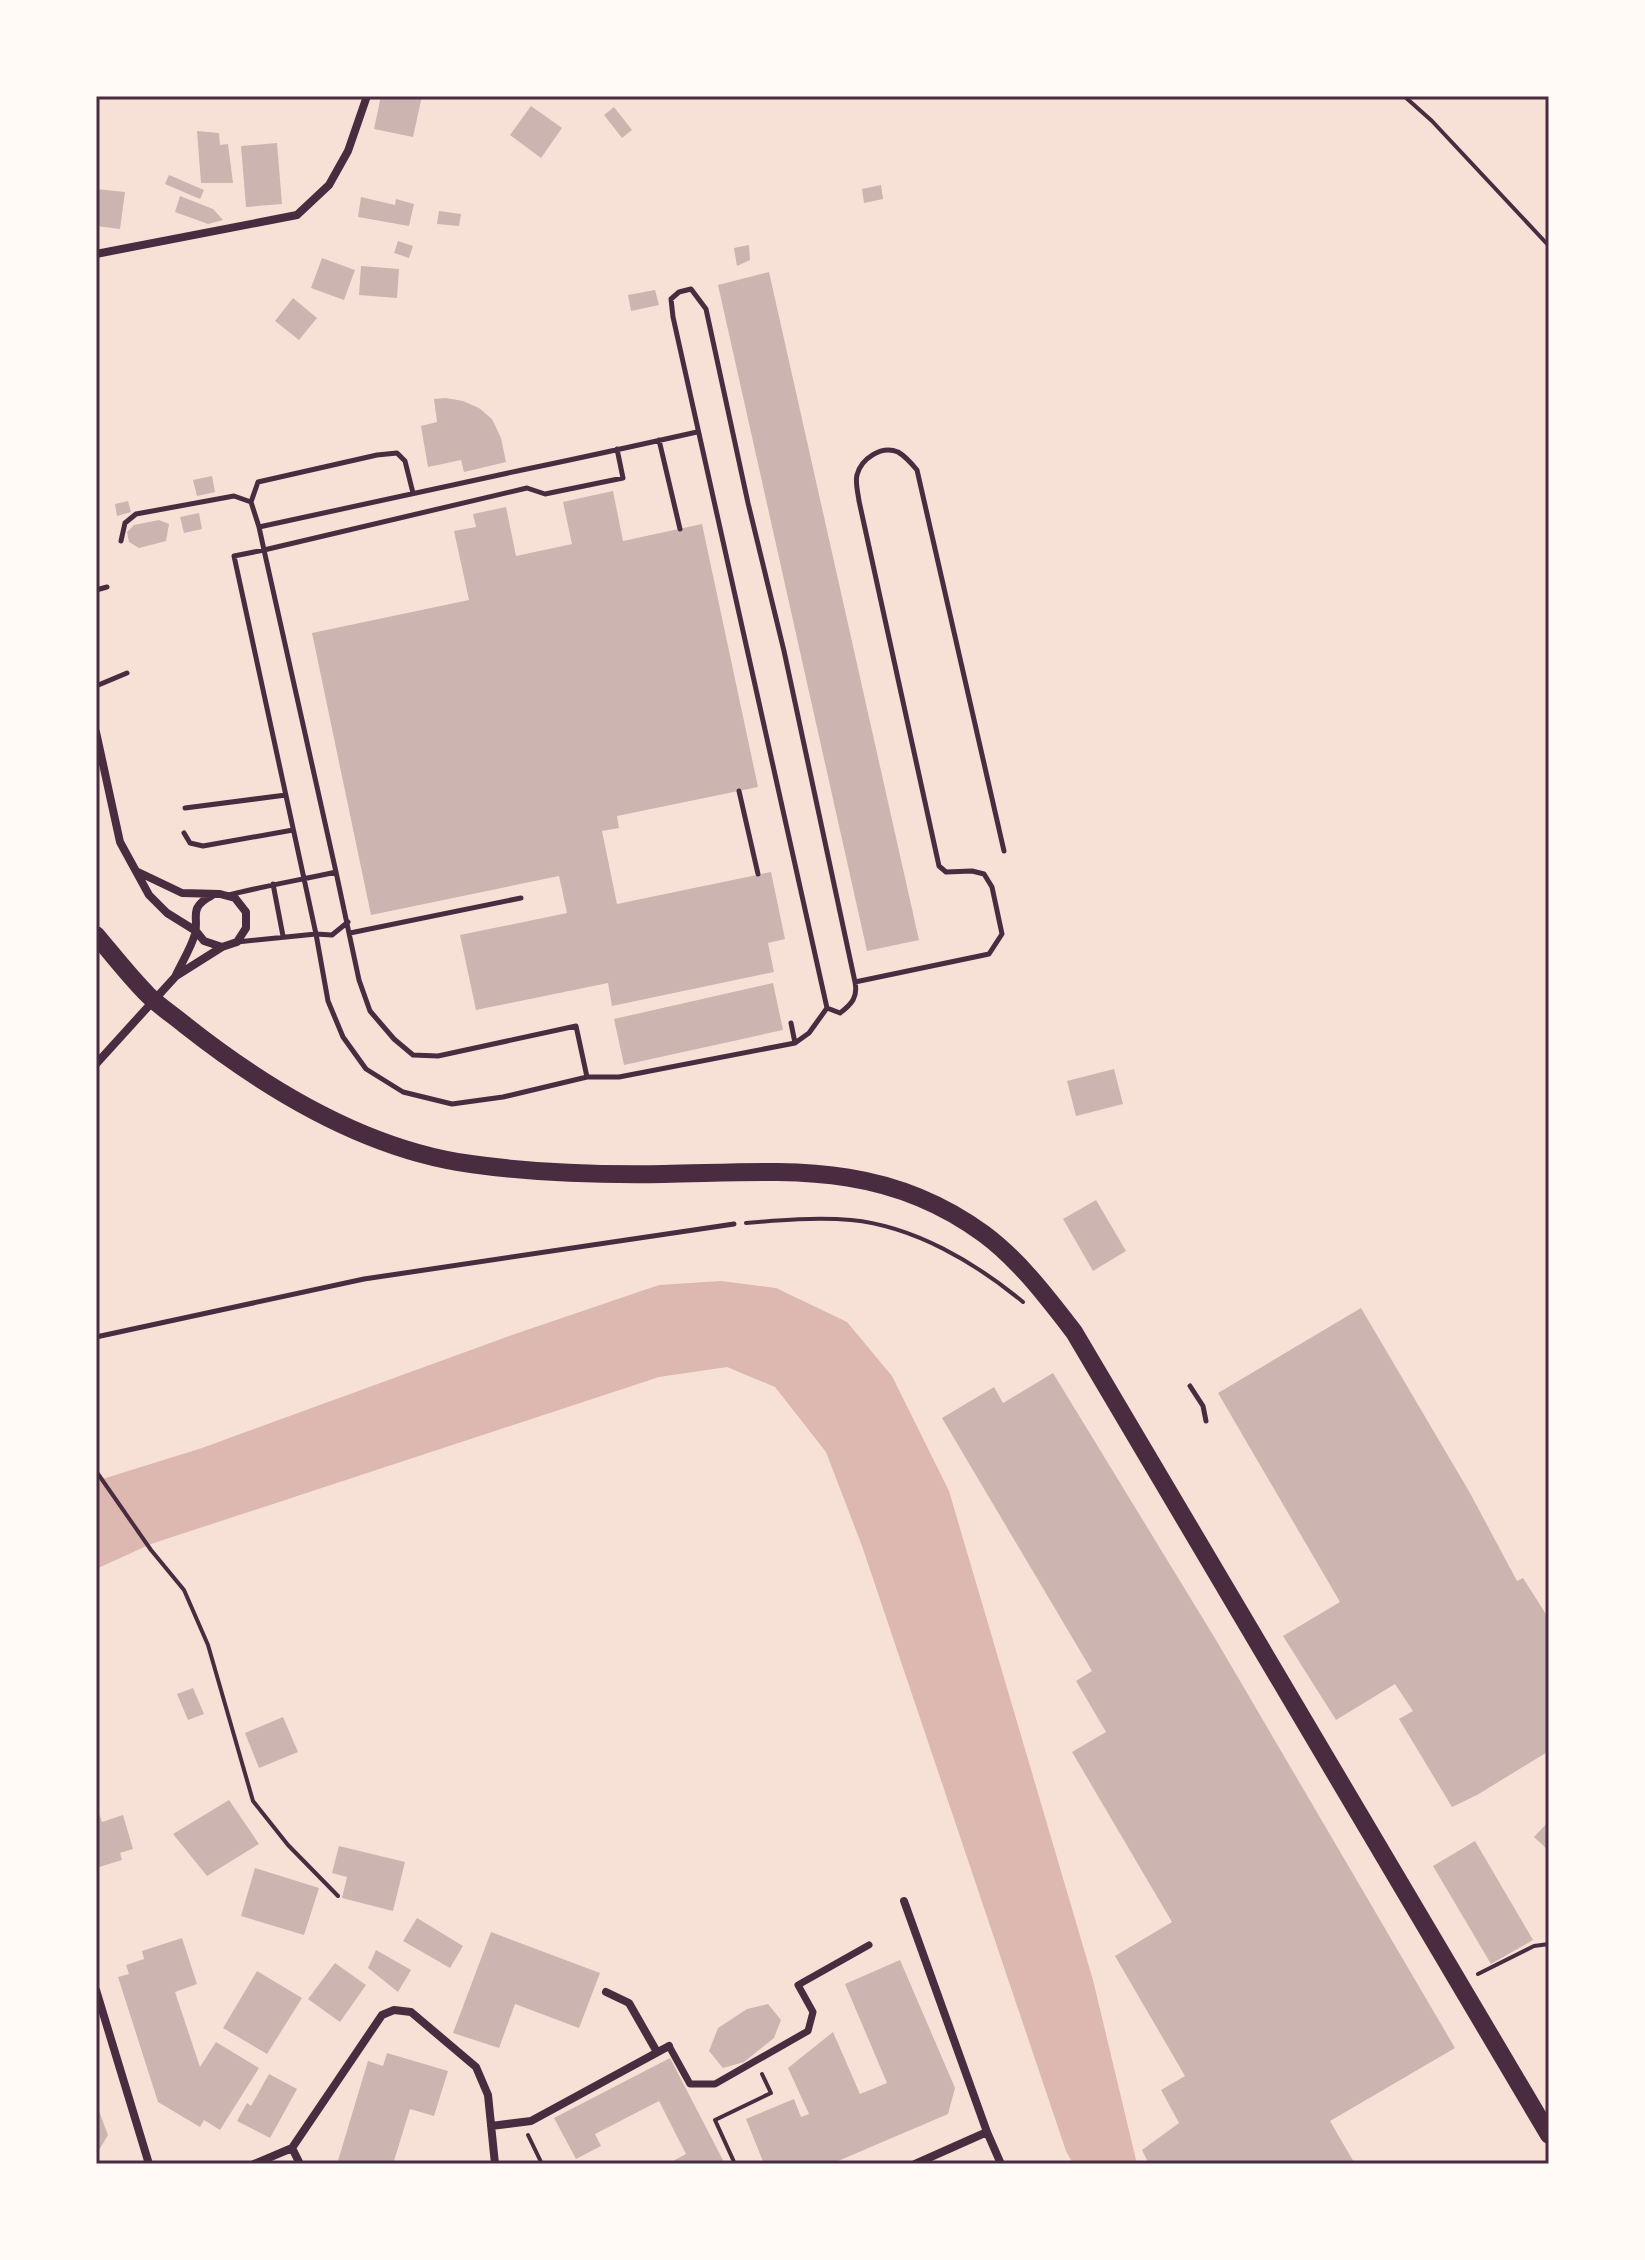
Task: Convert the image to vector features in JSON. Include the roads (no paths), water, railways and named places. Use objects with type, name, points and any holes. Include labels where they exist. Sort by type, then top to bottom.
[{"type":"highway","points":[[96,935],[149,996],[215,1049],[300,1102],[349,1127],[409,1150],[468,1164],[558,1171],[841,1174],[884,1184],[921,1198],[985,1235],[1016,1263],[1074,1332],[1549,2135]]},
{"type":"street","points":[[96,254],[297,215],[329,185],[348,151],[367,96]]},
{"type":"street","points":[[96,732],[120,842],[149,895],[167,913],[196,931],[204,941],[222,947]]},
{"type":"street","points":[[96,1064],[176,976],[222,947],[237,942],[246,928],[246,912],[235,898],[182,893],[138,872]]},
{"type":"street","points":[[176,976],[196,931],[194,923],[199,906],[212,895]]},
{"type":"street","points":[[904,1901],[1001,2164]]},
{"type":"street","points":[[491,2126],[531,2121],[669,2046],[690,2084],[715,2084],[808,2031],[813,2012],[798,1985],[869,1945]]},
{"type":"street","points":[[96,1990],[149,2164]]},
{"type":"street","points":[[606,1992],[629,2003],[657,2052]]},
{"type":"street","points":[[254,2164],[292,2148],[382,2015],[394,2010],[411,2012],[476,2067],[488,2095],[495,2164]]},
{"type":"street","points":[[915,2164],[987,2132]]},
{"type":"street","points":[[292,2148],[300,2164]]},
{"type":"lane","points":[[617,449],[623,478],[545,494],[527,488],[234,556],[328,1001],[343,1037],[366,1069],[403,1092],[452,1104],[503,1097],[587,1077],[619,1077],[795,1043],[809,1033],[827,1008],[697,432],[671,299],[679,292],[691,289],[706,309],[791,681],[857,990],[851,1004],[840,1013],[827,1008]]},
{"type":"lane","points":[[259,527],[697,432]]},
{"type":"lane","points":[[659,440],[680,529]]},
{"type":"lane","points":[[855,982],[989,954],[1002,934],[992,887],[984,874],[946,872],[939,866],[859,501],[856,477],[864,460],[874,454],[888,450],[897,452],[917,470],[1004,851]]},
{"type":"lane","points":[[413,493],[405,461],[397,453],[258,482],[251,502],[359,980],[370,1011],[394,1039],[413,1055],[438,1056],[576,1026],[587,1077]]},
{"type":"lane","points":[[121,541],[125,523],[136,514],[234,496],[251,502]]},
{"type":"lane","points":[[96,590],[107,587]]},
{"type":"lane","points":[[96,686],[127,673]]},
{"type":"lane","points":[[739,791],[758,874]]},
{"type":"lane","points":[[185,808],[286,795]]},
{"type":"lane","points":[[184,833],[190,843],[203,846],[293,830]]},
{"type":"lane","points":[[228,895],[336,872]]},
{"type":"lane","points":[[273,884],[283,936]]},
{"type":"lane","points":[[350,933],[521,898]]},
{"type":"lane","points":[[237,942],[283,936],[332,935],[348,922]]},
{"type":"lane","points":[[791,1023],[795,1043]]},
{"type":"lane","points":[[96,1337],[364,1279],[734,1224]]},
{"type":"lane","points":[[1190,1386],[1203,1406],[1206,1421]]}]
